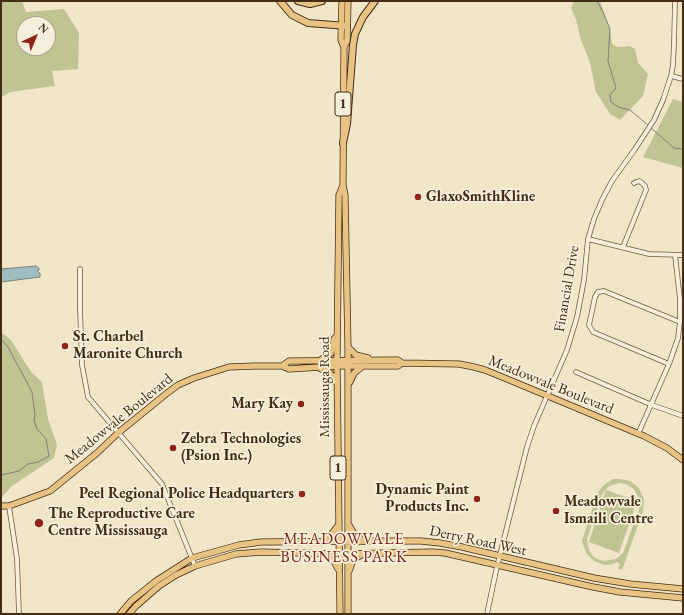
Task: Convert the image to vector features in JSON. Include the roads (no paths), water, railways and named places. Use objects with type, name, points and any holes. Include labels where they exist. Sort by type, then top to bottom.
[{"type":"highway","points":[[280,1],[292,15],[308,23],[344,26]]},
{"type":"highway","points":[[298,1],[310,4],[322,1]]},
{"type":"highway","points":[[343,144],[347,124],[355,34],[363,17],[374,1]]},
{"type":"main road","name":"Mississauga Road","points":[[342,1],[344,26]]},
{"type":"main road","name":"Mississauga Road","points":[[348,1],[341,40],[344,47],[343,185],[345,195],[348,347],[348,614]]},
{"type":"main road","name":"Mississauga Road","points":[[340,614],[338,542],[337,335],[339,195],[343,185]]},
{"type":"main road","points":[[319,361],[331,353],[334,339],[337,335]]},
{"type":"main road","points":[[348,347],[356,355],[370,358],[374,361]]},
{"type":"main road","name":"Meadowvale Boulevard","points":[[1,506],[9,506],[50,491],[97,453],[118,433],[178,385],[194,378],[229,367],[282,366],[289,369],[398,360],[402,363],[459,364],[485,370],[638,434],[667,448],[683,460]]},
{"type":"main road","name":"Meadowvale Boulevard","points":[[282,366],[289,361],[319,361],[337,364]]},
{"type":"main road","name":"Meadowvale Boulevard","points":[[348,364],[363,366],[398,366],[402,363]]},
{"type":"main road","points":[[348,386],[354,373],[363,366]]},
{"type":"main road","points":[[315,367],[329,372],[337,384]]},
{"type":"main road","points":[[348,523],[353,532],[363,541]]},
{"type":"main road","points":[[321,542],[331,535],[339,524]]},
{"type":"main road","name":"Derry Road West","points":[[120,614],[131,601],[156,581],[192,558],[239,545],[259,542],[421,541],[440,543],[601,580],[683,589]]},
{"type":"main road","name":"Derry Road West","points":[[129,614],[159,586],[176,575],[195,566],[236,554],[260,552],[339,554],[445,553],[593,587],[634,594],[683,598]]},
{"type":"main road","points":[[322,553],[334,561],[339,579]]},
{"type":"main road","points":[[348,573],[354,560],[363,554]]},
{"type":"street","name":"Financial Drive","points":[[487,614],[527,447],[534,426],[567,350],[577,317],[584,280],[588,239],[594,219],[606,191],[646,134],[654,120],[671,76],[673,66],[675,1]]},
{"type":"street","points":[[671,76],[683,79]]},
{"type":"street","points":[[623,247],[646,190],[642,183],[634,183]]},
{"type":"street","points":[[588,239],[649,254],[675,256],[683,255]]},
{"type":"street","points":[[638,434],[652,405],[678,338],[680,299],[675,256]]},
{"type":"street","points":[[80,269],[82,365],[88,397],[162,484],[195,566]]},
{"type":"street","points":[[669,364],[593,332],[589,325],[595,297],[598,292],[604,291],[680,322]]},
{"type":"street","points":[[576,372],[652,405],[683,416]]},
{"type":"street","points":[[9,506],[17,559],[19,614]]},
{"type":"water","points":[[36,266],[39,268],[37,271],[40,273],[40,277],[1,282],[1,269]]},
{"type":"waterway","points":[[597,1],[610,29],[608,61],[616,88],[610,95],[611,102],[618,107],[630,110],[649,126]]},
{"type":"waterway","points":[[651,128],[674,148],[683,149]]},
{"type":"waterway","points":[[1,339],[8,347],[32,392],[35,415],[34,420],[37,429],[46,439],[49,456],[38,462],[28,464],[19,471],[1,475]]},
{"type":"place","name":"GlaxoSmithKline","points":[[418,197]]},
{"type":"place","name":"St. Charbel Maronite Church","points":[[65,346]]},
{"type":"place","name":"Mary Kay","points":[[301,404]]},
{"type":"place","name":"Zebra Technologies (Psion Inc.)","points":[[173,448]]},
{"type":"place","name":"Peel Regional Police Headquarters","points":[[302,494]]},
{"type":"place","name":"Dynamic Paint Products Inc.","points":[[477,499]]},
{"type":"place","name":"Meadowvale Ismaili Centre","points":[[556,511]]},
{"type":"place","name":"The Reproductive Care Centre Mississauga","points":[[39,523]]},
{"type":"district","name":"MEADOWVALE BUSINESS PARK","points":[[344,549]]}]
